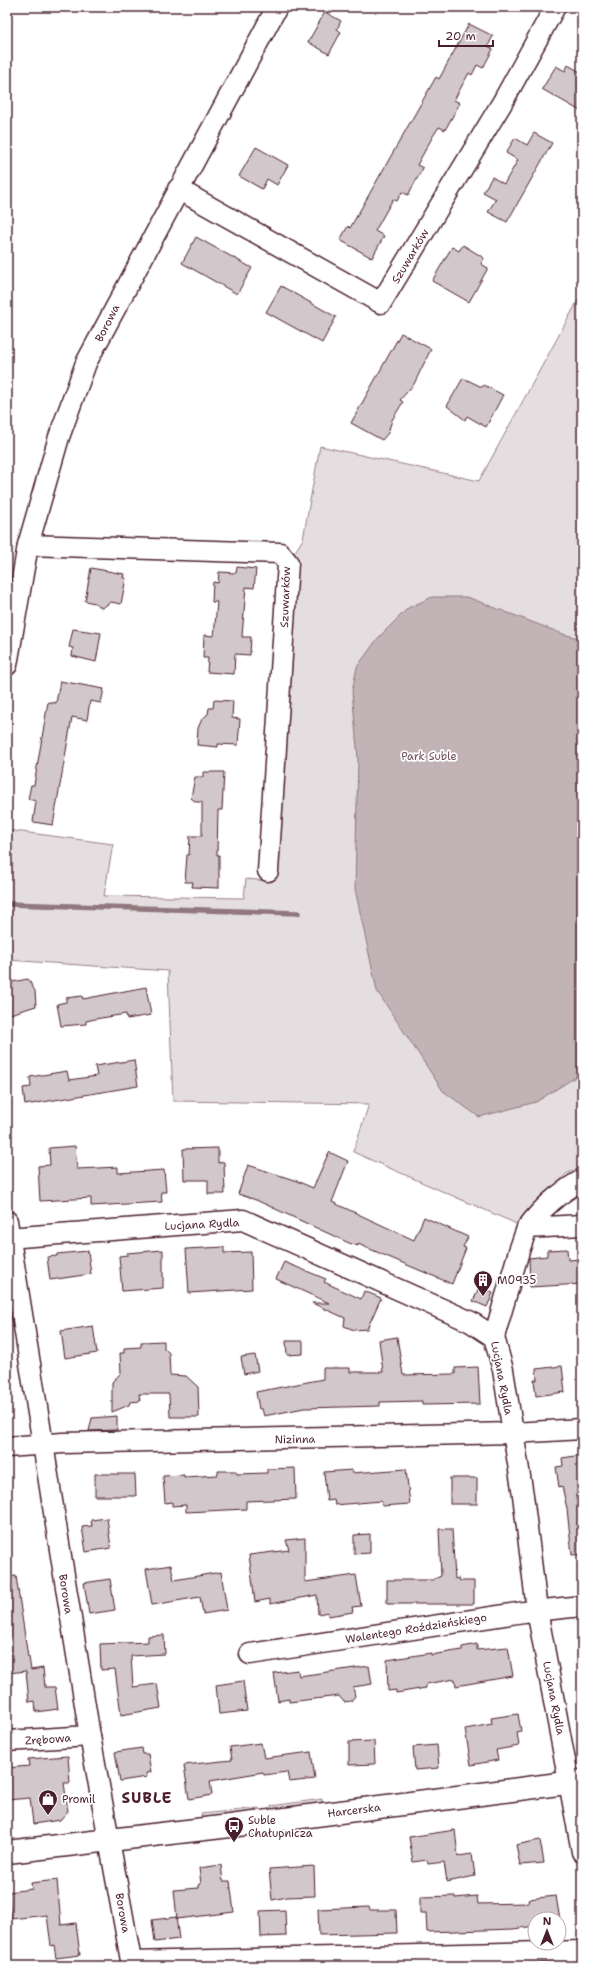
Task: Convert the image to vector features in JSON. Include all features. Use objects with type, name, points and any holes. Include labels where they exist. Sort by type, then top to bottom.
[{"type":"street","name":"Borowa","points":[[7,665],[28,545],[59,436],[86,363],[277,7]]},
{"type":"street","name":"Szuwarków","points":[[178,189],[381,304],[502,103],[555,7]]},
{"type":"street","name":"Szuwarków","points":[[28,545],[280,553],[288,563],[268,870]]},
{"type":"street","points":[[494,1337],[519,1251],[528,1228],[541,1210],[563,1191],[582,1180]]},
{"type":"street","name":"Lucjana Rydla","points":[[8,1232],[243,1220],[471,1322],[494,1337],[503,1370],[523,1495],[537,1610],[576,1782],[582,1852]]},
{"type":"street","points":[[528,1228],[582,1225]]},
{"type":"street","name":"Borowa","points":[[8,1232],[90,1736],[131,1964]]},
{"type":"street","name":"Nizinna","points":[[7,1447],[42,1444],[513,1433],[582,1429]]},
{"type":"street","name":"Walentego Roździeńskiego","points":[[250,1654],[537,1610],[582,1606]]},
{"type":"street","name":"Zrębowa","points":[[7,1742],[90,1736]]},
{"type":"street","name":"Harcerska","points":[[7,1852],[576,1782]]},
{"type":"street","points":[[131,1964],[582,1951]]},
{"type":"green space","name":"Park Suble","points":[[582,293],[582,1167],[566,1174],[519,1225],[353,1152],[369,1104],[173,1101],[168,971],[7,960],[7,830],[113,844],[104,896],[244,898],[246,879],[269,881],[288,563],[303,539],[320,446],[479,481]]},
{"type":"green space","points":[[322,1799],[322,1803],[272,1810],[271,1806]]},
{"type":"green space","points":[[259,1808],[259,1812],[202,1819],[201,1814]]},
{"type":"shaded area","points":[[432,597],[467,597],[563,634],[582,639],[582,1073],[536,1102],[479,1117],[443,1091],[377,991],[355,889],[358,759],[352,691],[357,667],[378,638],[408,608]]},
{"type":"building","points":[[325,12],[341,21],[337,29],[341,32],[329,54],[308,42]]},
{"type":"building","points":[[469,24],[493,36],[488,46],[493,49],[483,68],[477,65],[472,75],[469,73],[454,100],[460,103],[445,130],[439,127],[417,165],[423,168],[408,195],[402,192],[397,201],[393,199],[375,231],[384,236],[372,258],[340,240],[348,226],[350,228],[436,77],[439,79]]},
{"type":"building","points":[[568,65],[582,73],[582,112],[542,89],[556,66],[565,71]]},
{"type":"building","points":[[534,133],[552,143],[507,222],[488,212],[496,199],[483,192],[492,177],[504,184],[518,160],[506,153],[515,138],[527,145]]},
{"type":"building","points":[[256,147],[288,165],[277,185],[267,179],[262,189],[239,176]]},
{"type":"building","points":[[196,237],[252,268],[237,294],[182,263]]},
{"type":"building","points":[[463,245],[484,258],[481,264],[488,268],[469,302],[432,281],[452,247],[459,251]]},
{"type":"building","points":[[281,286],[336,317],[322,343],[266,312]]},
{"type":"building","points":[[401,333],[431,349],[414,384],[400,400],[403,402],[392,420],[388,433],[382,440],[351,423]]},
{"type":"building","points":[[463,378],[482,387],[484,385],[503,395],[486,427],[467,416],[465,420],[447,406]]},
{"type":"building","points":[[237,567],[256,569],[254,588],[246,587],[242,637],[251,637],[250,655],[235,654],[234,674],[207,672],[208,658],[203,658],[204,635],[214,636],[217,602],[212,602],[213,582],[218,583],[219,572],[236,573]]},
{"type":"building","points":[[91,568],[124,574],[123,578],[126,578],[121,604],[111,602],[102,608],[95,603],[85,601]]},
{"type":"building","points":[[73,629],[101,633],[96,662],[72,656],[73,648],[69,647]]},
{"type":"building","points":[[60,681],[104,689],[101,703],[90,701],[87,720],[72,717],[53,825],[33,822],[36,801],[28,799],[31,785],[34,785],[48,702],[56,703]]},
{"type":"building","points":[[214,700],[233,701],[232,718],[240,719],[238,745],[218,744],[218,747],[197,745],[198,728],[202,719],[208,714],[209,708],[213,708]]},
{"type":"building","points":[[203,772],[224,772],[222,810],[218,810],[217,855],[219,855],[219,888],[192,887],[193,882],[185,882],[190,836],[202,836],[202,802],[196,802],[191,798],[195,777],[203,777]]},
{"type":"building","points":[[28,979],[35,991],[36,1006],[7,1015],[7,983]]},
{"type":"building","points":[[146,987],[151,1015],[127,1019],[126,1014],[86,1021],[86,1024],[61,1026],[57,1004],[66,1002],[66,998],[82,996],[83,999]]},
{"type":"building","points":[[134,1060],[138,1086],[25,1105],[23,1088],[31,1087],[30,1077],[67,1071],[69,1080],[97,1076],[95,1066]]},
{"type":"building","points":[[75,1146],[77,1169],[118,1167],[118,1173],[164,1170],[166,1192],[161,1192],[162,1202],[91,1206],[91,1198],[40,1201],[38,1166],[50,1165],[49,1148]]},
{"type":"building","points":[[218,1148],[218,1163],[224,1162],[225,1194],[208,1194],[208,1180],[184,1180],[183,1149]]},
{"type":"building","points":[[329,1152],[348,1161],[332,1202],[414,1240],[424,1217],[468,1237],[463,1247],[466,1248],[452,1284],[358,1244],[358,1246],[349,1243],[256,1200],[238,1194],[248,1165],[297,1181],[313,1188]]},
{"type":"building","points":[[224,1247],[224,1253],[251,1252],[252,1289],[189,1293],[186,1249]]},
{"type":"building","points":[[567,1249],[568,1260],[582,1259],[582,1284],[530,1287],[529,1258],[547,1256],[547,1250]]},
{"type":"building","points":[[163,1250],[163,1288],[122,1291],[119,1256],[128,1255],[127,1253]]},
{"type":"building","points":[[88,1251],[91,1274],[50,1280],[47,1257],[57,1256],[57,1254]]},
{"type":"building","points":[[284,1262],[326,1279],[324,1282],[361,1299],[364,1291],[381,1298],[367,1329],[354,1330],[344,1326],[345,1318],[312,1303],[329,1303],[276,1279]]},
{"type":"building","name":"M0935","points":[[479,1287],[493,1293],[487,1307],[473,1301]]},
{"type":"building","points":[[93,1326],[97,1353],[65,1358],[61,1331]]},
{"type":"building","points":[[397,1337],[403,1375],[455,1374],[455,1368],[478,1367],[480,1404],[422,1405],[422,1401],[380,1402],[380,1406],[304,1408],[264,1416],[262,1409],[259,1409],[256,1392],[323,1379],[323,1368],[350,1368],[350,1372],[383,1372],[379,1340]]},
{"type":"building","points":[[164,1341],[164,1348],[169,1353],[170,1375],[186,1376],[198,1387],[199,1417],[170,1417],[169,1394],[139,1394],[140,1401],[130,1402],[129,1405],[112,1412],[112,1382],[121,1373],[120,1353],[124,1353],[124,1348],[141,1347],[141,1342]]},
{"type":"building","points":[[286,1341],[303,1341],[303,1354],[287,1355]]},
{"type":"building","points":[[255,1355],[258,1371],[244,1374],[241,1357]]},
{"type":"building","points":[[562,1366],[565,1392],[536,1396],[534,1380],[537,1380],[536,1369]]},
{"type":"building","points":[[117,1416],[117,1430],[89,1431],[92,1418]]},
{"type":"building","points":[[582,1455],[582,1554],[572,1555],[567,1509],[562,1486],[559,1487],[556,1467],[563,1466],[562,1458]]},
{"type":"building","points":[[295,1468],[296,1499],[246,1501],[246,1509],[186,1512],[186,1505],[172,1506],[172,1502],[165,1503],[163,1476],[184,1475],[184,1477],[218,1475],[218,1471],[236,1471],[237,1474],[267,1473],[267,1469]]},
{"type":"building","points":[[406,1469],[410,1504],[382,1506],[381,1501],[335,1505],[334,1500],[327,1501],[324,1472],[352,1470],[352,1473]]},
{"type":"building","points":[[95,1474],[135,1474],[136,1496],[95,1496]]},
{"type":"building","points":[[450,1478],[477,1478],[477,1504],[450,1504]]},
{"type":"building","points":[[107,1518],[111,1548],[86,1552],[82,1527],[92,1526],[91,1520]]},
{"type":"building","points":[[439,1529],[452,1529],[455,1579],[459,1578],[460,1581],[474,1581],[474,1604],[387,1604],[387,1580],[432,1580],[441,1576]]},
{"type":"building","points":[[370,1534],[370,1553],[354,1554],[354,1535]]},
{"type":"building","points":[[305,1538],[305,1582],[356,1575],[361,1606],[352,1607],[353,1612],[328,1616],[328,1612],[318,1614],[317,1595],[270,1604],[270,1599],[255,1602],[249,1555],[289,1550],[286,1540]]},
{"type":"building","points":[[171,1565],[174,1580],[221,1572],[227,1610],[203,1614],[200,1597],[152,1605],[146,1569]]},
{"type":"building","points":[[16,1576],[31,1670],[43,1668],[45,1687],[55,1687],[58,1709],[36,1712],[35,1701],[29,1702],[26,1671],[9,1673],[7,1659],[7,1577]]},
{"type":"building","points":[[110,1579],[115,1610],[89,1614],[84,1583]]},
{"type":"building","points":[[164,1635],[165,1654],[131,1656],[133,1687],[157,1684],[161,1708],[121,1715],[115,1669],[101,1670],[100,1644],[148,1642],[148,1636]]},
{"type":"building","points":[[477,1644],[477,1650],[508,1647],[513,1676],[456,1686],[455,1679],[426,1684],[426,1688],[396,1693],[396,1690],[388,1691],[387,1660],[462,1650],[462,1647]]},
{"type":"building","points":[[369,1666],[372,1684],[353,1687],[355,1696],[351,1701],[344,1702],[339,1696],[289,1702],[289,1699],[278,1701],[274,1673],[298,1670],[299,1676]]},
{"type":"building","points":[[243,1681],[247,1711],[219,1714],[216,1685]]},
{"type":"building","points":[[518,1714],[521,1731],[517,1732],[519,1746],[496,1750],[498,1760],[471,1765],[465,1729],[492,1724],[491,1718]]},
{"type":"building","points":[[374,1741],[375,1764],[349,1765],[349,1742]]},
{"type":"building","points":[[261,1743],[264,1758],[311,1752],[315,1779],[289,1782],[287,1772],[264,1775],[263,1772],[210,1781],[212,1795],[189,1799],[184,1765],[232,1760],[230,1747]]},
{"type":"building","points":[[437,1745],[439,1768],[415,1770],[413,1747]]},
{"type":"building","points":[[142,1748],[143,1754],[148,1754],[151,1772],[146,1773],[147,1777],[120,1781],[115,1752]]},
{"type":"building","points":[[68,1756],[70,1783],[64,1783],[68,1811],[60,1820],[33,1824],[30,1798],[7,1800],[7,1768],[29,1766],[28,1759]]},
{"type":"building","points":[[455,1830],[458,1856],[472,1854],[475,1876],[447,1882],[444,1862],[428,1864],[427,1860],[413,1862],[409,1837]]},
{"type":"building","points":[[540,1840],[544,1863],[520,1865],[516,1845]]},
{"type":"building","points":[[221,1865],[223,1881],[230,1881],[234,1912],[177,1919],[174,1890],[199,1888],[199,1885],[201,1884],[199,1868]]},
{"type":"building","points":[[314,1866],[315,1896],[287,1897],[272,1900],[269,1869]]},
{"type":"building","points":[[57,1880],[61,1925],[76,1923],[80,1955],[56,1958],[54,1945],[51,1946],[47,1915],[11,1919],[8,1892],[32,1889],[31,1883]]},
{"type":"building","points":[[455,1896],[455,1898],[477,1896],[478,1904],[529,1903],[528,1899],[556,1896],[558,1911],[527,1911],[527,1927],[513,1929],[427,1932],[426,1913],[420,1913],[420,1897]]},
{"type":"building","points":[[369,1907],[370,1910],[396,1910],[397,1933],[319,1935],[318,1909]]},
{"type":"building","points":[[285,1910],[286,1936],[261,1937],[260,1911]]},
{"type":"building","points":[[176,1917],[179,1939],[155,1942],[152,1920]]},
{"type":"waterway","points":[[7,904],[298,913]]},
{"type":"place","name":"M0935","points":[[483,1297]]},
{"type":"place","name":"Promil","points":[[48,1816]]},
{"type":"place","name":"Suble Chałupnicza","points":[[234,1843]]},
{"type":"district","name":"SUBLE","points":[[147,1798]]}]
